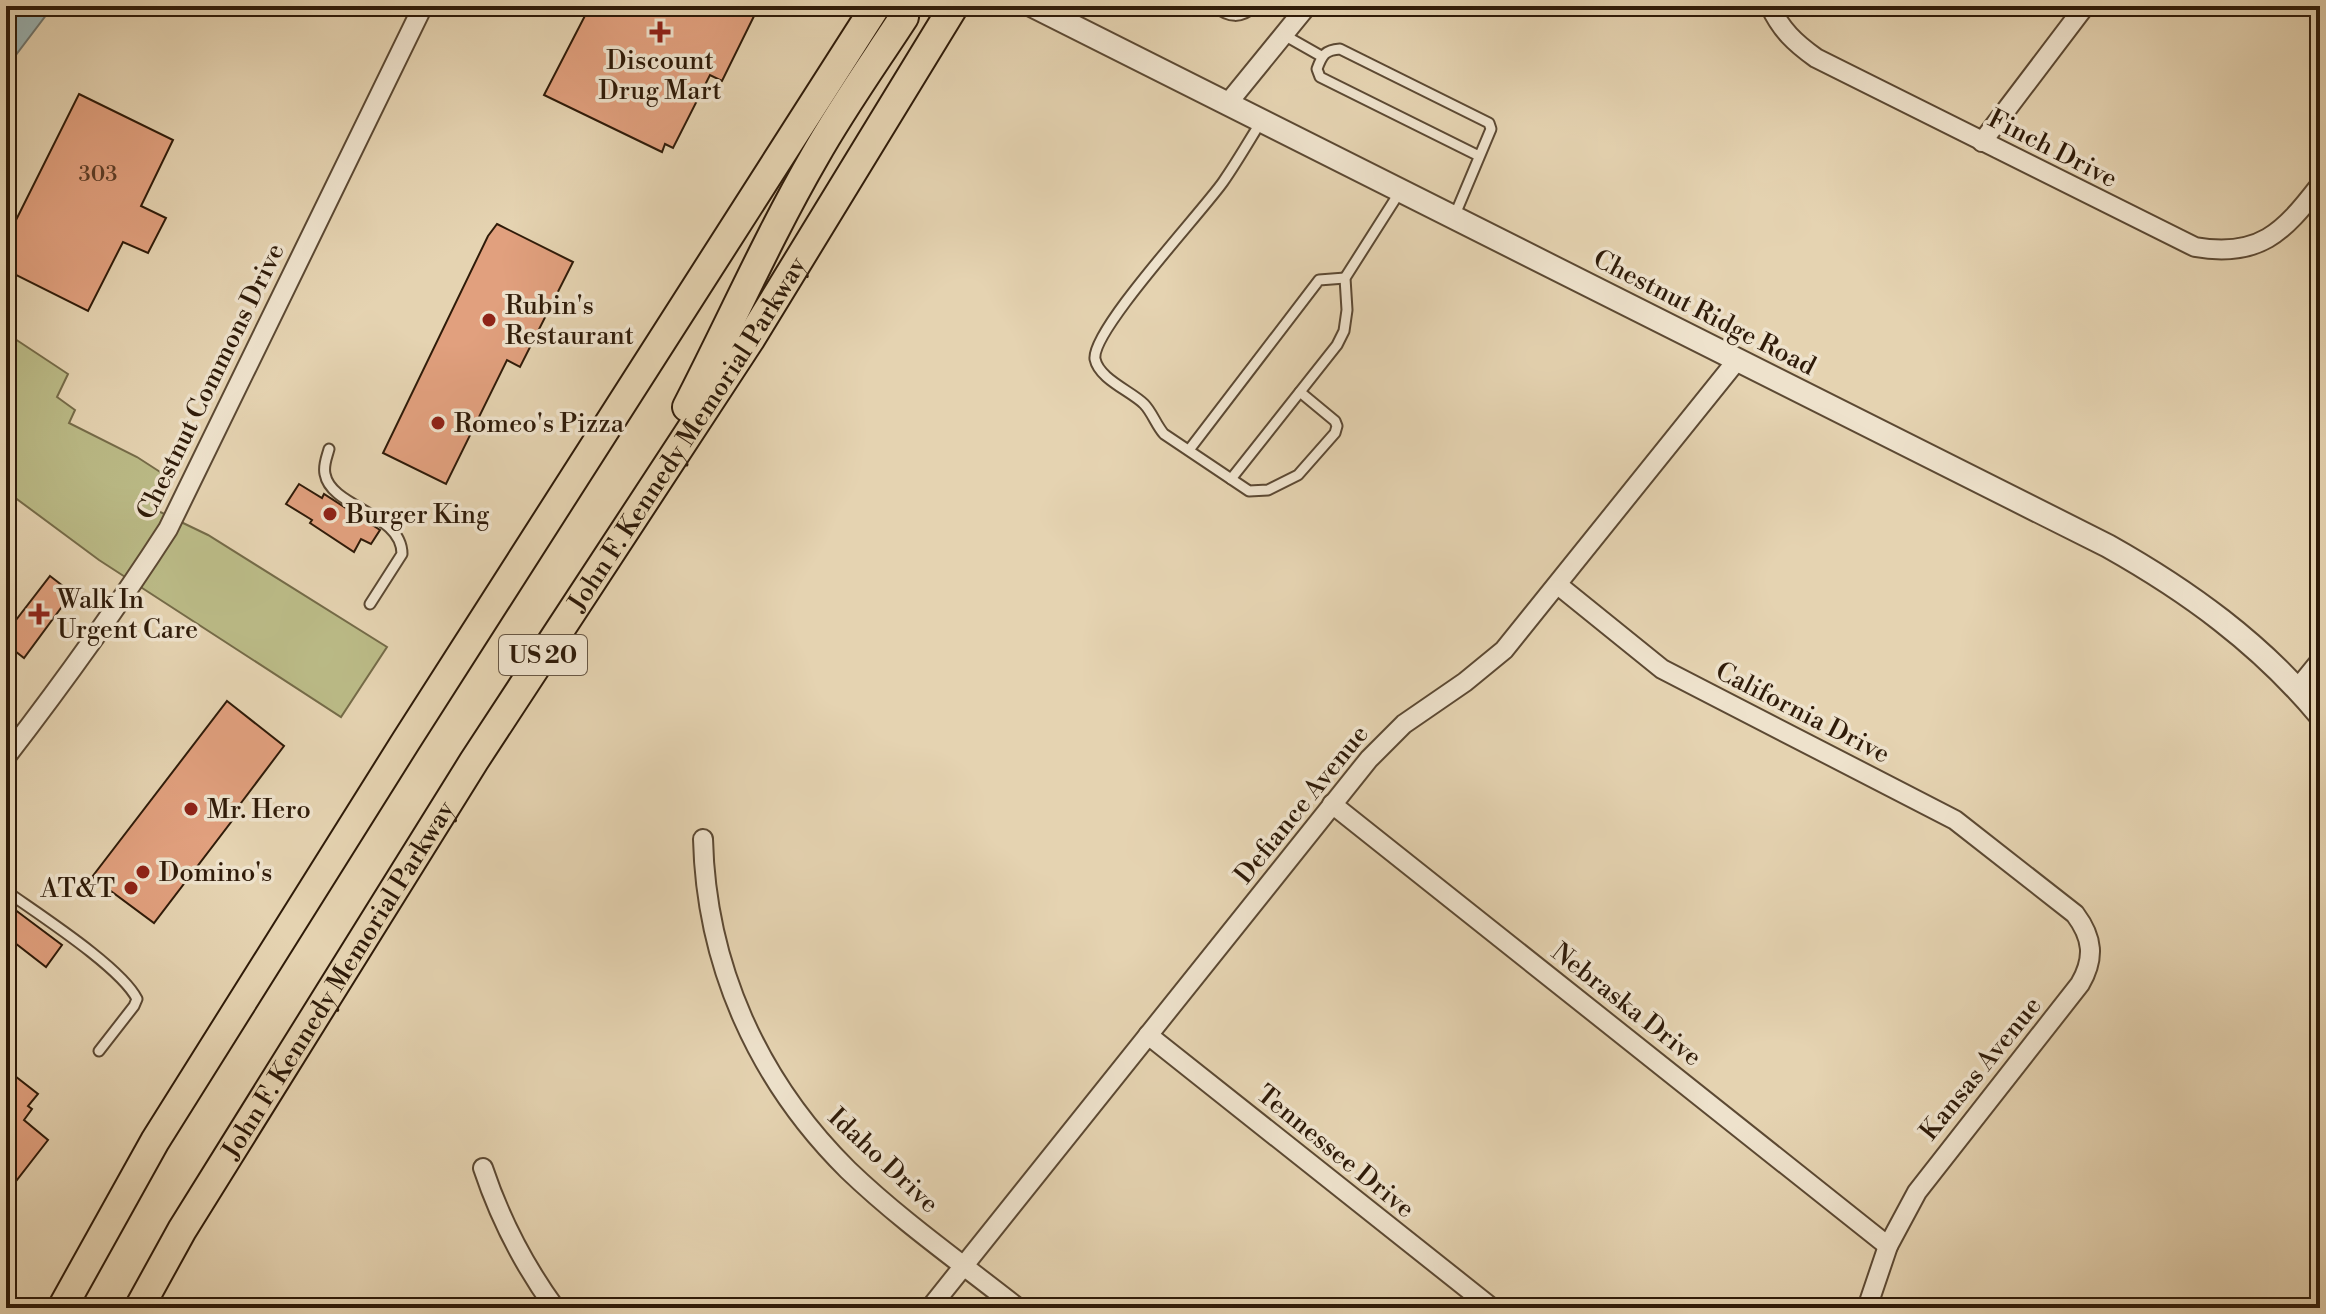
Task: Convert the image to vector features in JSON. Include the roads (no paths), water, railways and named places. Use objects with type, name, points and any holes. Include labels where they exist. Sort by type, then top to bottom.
[{"type":"highway","name":"US 20","points":[[62,1308],[163,1128],[414,728],[876,6]]},
{"type":"highway","points":[[606,559],[729,327],[778,223],[816,154],[904,17],[905,6]]},
{"type":"highway","name":"John F. Kennedy Memorial Parkway","points":[[139,1308],[182,1230],[474,761],[751,338],[954,6]]},
{"type":"street","name":"Chestnut Commons Drive","points":[[6,757],[84,653],[168,529],[423,6]]},
{"type":"street","name":"Chestnut Ridge Road","points":[[1033,6],[2108,546],[2160,575],[2221,618],[2298,688],[2320,715]]},
{"type":"street","points":[[1228,103],[1307,6]]},
{"type":"street","name":"Finch Drive","points":[[1770,6],[1779,24],[1795,43],[1816,58],[2195,247],[2220,251],[2244,249],[2275,235],[2294,219],[2320,185]]},
{"type":"street","points":[[1982,142],[2085,6]]},
{"type":"street","name":"Defiance Avenue","points":[[930,1308],[1369,759],[1404,724],[1465,682],[1504,650],[1738,359]]},
{"type":"street","name":"California Drive","points":[[1558,585],[1662,669],[1933,807],[1955,820],[2030,878]]},
{"type":"street","points":[[2298,688],[2320,661]]},
{"type":"street","name":"Nebraska Drive","points":[[1332,804],[1888,1246]]},
{"type":"street","name":"Idaho Drive","points":[[703,839],[704,880],[721,961],[734,1000],[771,1074],[803,1120],[849,1171],[1018,1308]]},
{"type":"street","name":"Kansas Avenue","points":[[1867,1308],[1888,1246],[1917,1192],[2080,984],[2089,968],[2090,941],[2086,928],[2075,914],[2030,878]]},
{"type":"street","name":"Tennessee Drive","points":[[1148,1035],[1492,1308]]},
{"type":"street","points":[[483,1168],[497,1209],[515,1246],[555,1308]]},
{"type":"lane","points":[[1214,6],[1224,14],[1239,16],[1255,6]]},
{"type":"lane","points":[[1284,35],[1321,56]]},
{"type":"lane","points":[[1454,217],[1491,129],[1489,123],[1340,49],[1328,50],[1321,56],[1317,69],[1320,77],[1479,156]]},
{"type":"lane","points":[[1262,120],[1222,182],[1119,310],[1095,354],[1096,363],[1101,371],[1146,406],[1164,434],[1249,491],[1268,490],[1298,475],[1335,433],[1335,421],[1300,392]]},
{"type":"lane","points":[[1231,479],[1337,345],[1344,331],[1347,310],[1345,278],[1401,190]]},
{"type":"lane","points":[[1189,450],[1319,280],[1345,278]]},
{"type":"lane","points":[[329,449],[324,469],[328,484],[394,532],[402,547],[402,554],[370,604]]},
{"type":"lane","points":[[6,891],[116,973],[132,990],[137,999],[134,1006],[99,1051]]},
{"type":"water","points":[[18,6],[53,6],[6,68],[6,21]]},
{"type":"place","name":"Discount Drug Mart","points":[[660,32]]},
{"type":"place","name":"Rubin's Restaurant","points":[[489,320]]},
{"type":"place","name":"Romeo's Pizza","points":[[438,423]]},
{"type":"place","name":"Burger King","points":[[330,514]]},
{"type":"place","name":"Walk In Urgent Care","points":[[39,614]]},
{"type":"place","name":"Mr. Hero","points":[[191,809]]},
{"type":"place","name":"Domino's","points":[[143,872]]},
{"type":"place","name":"AT&T","points":[[131,888]]}]
